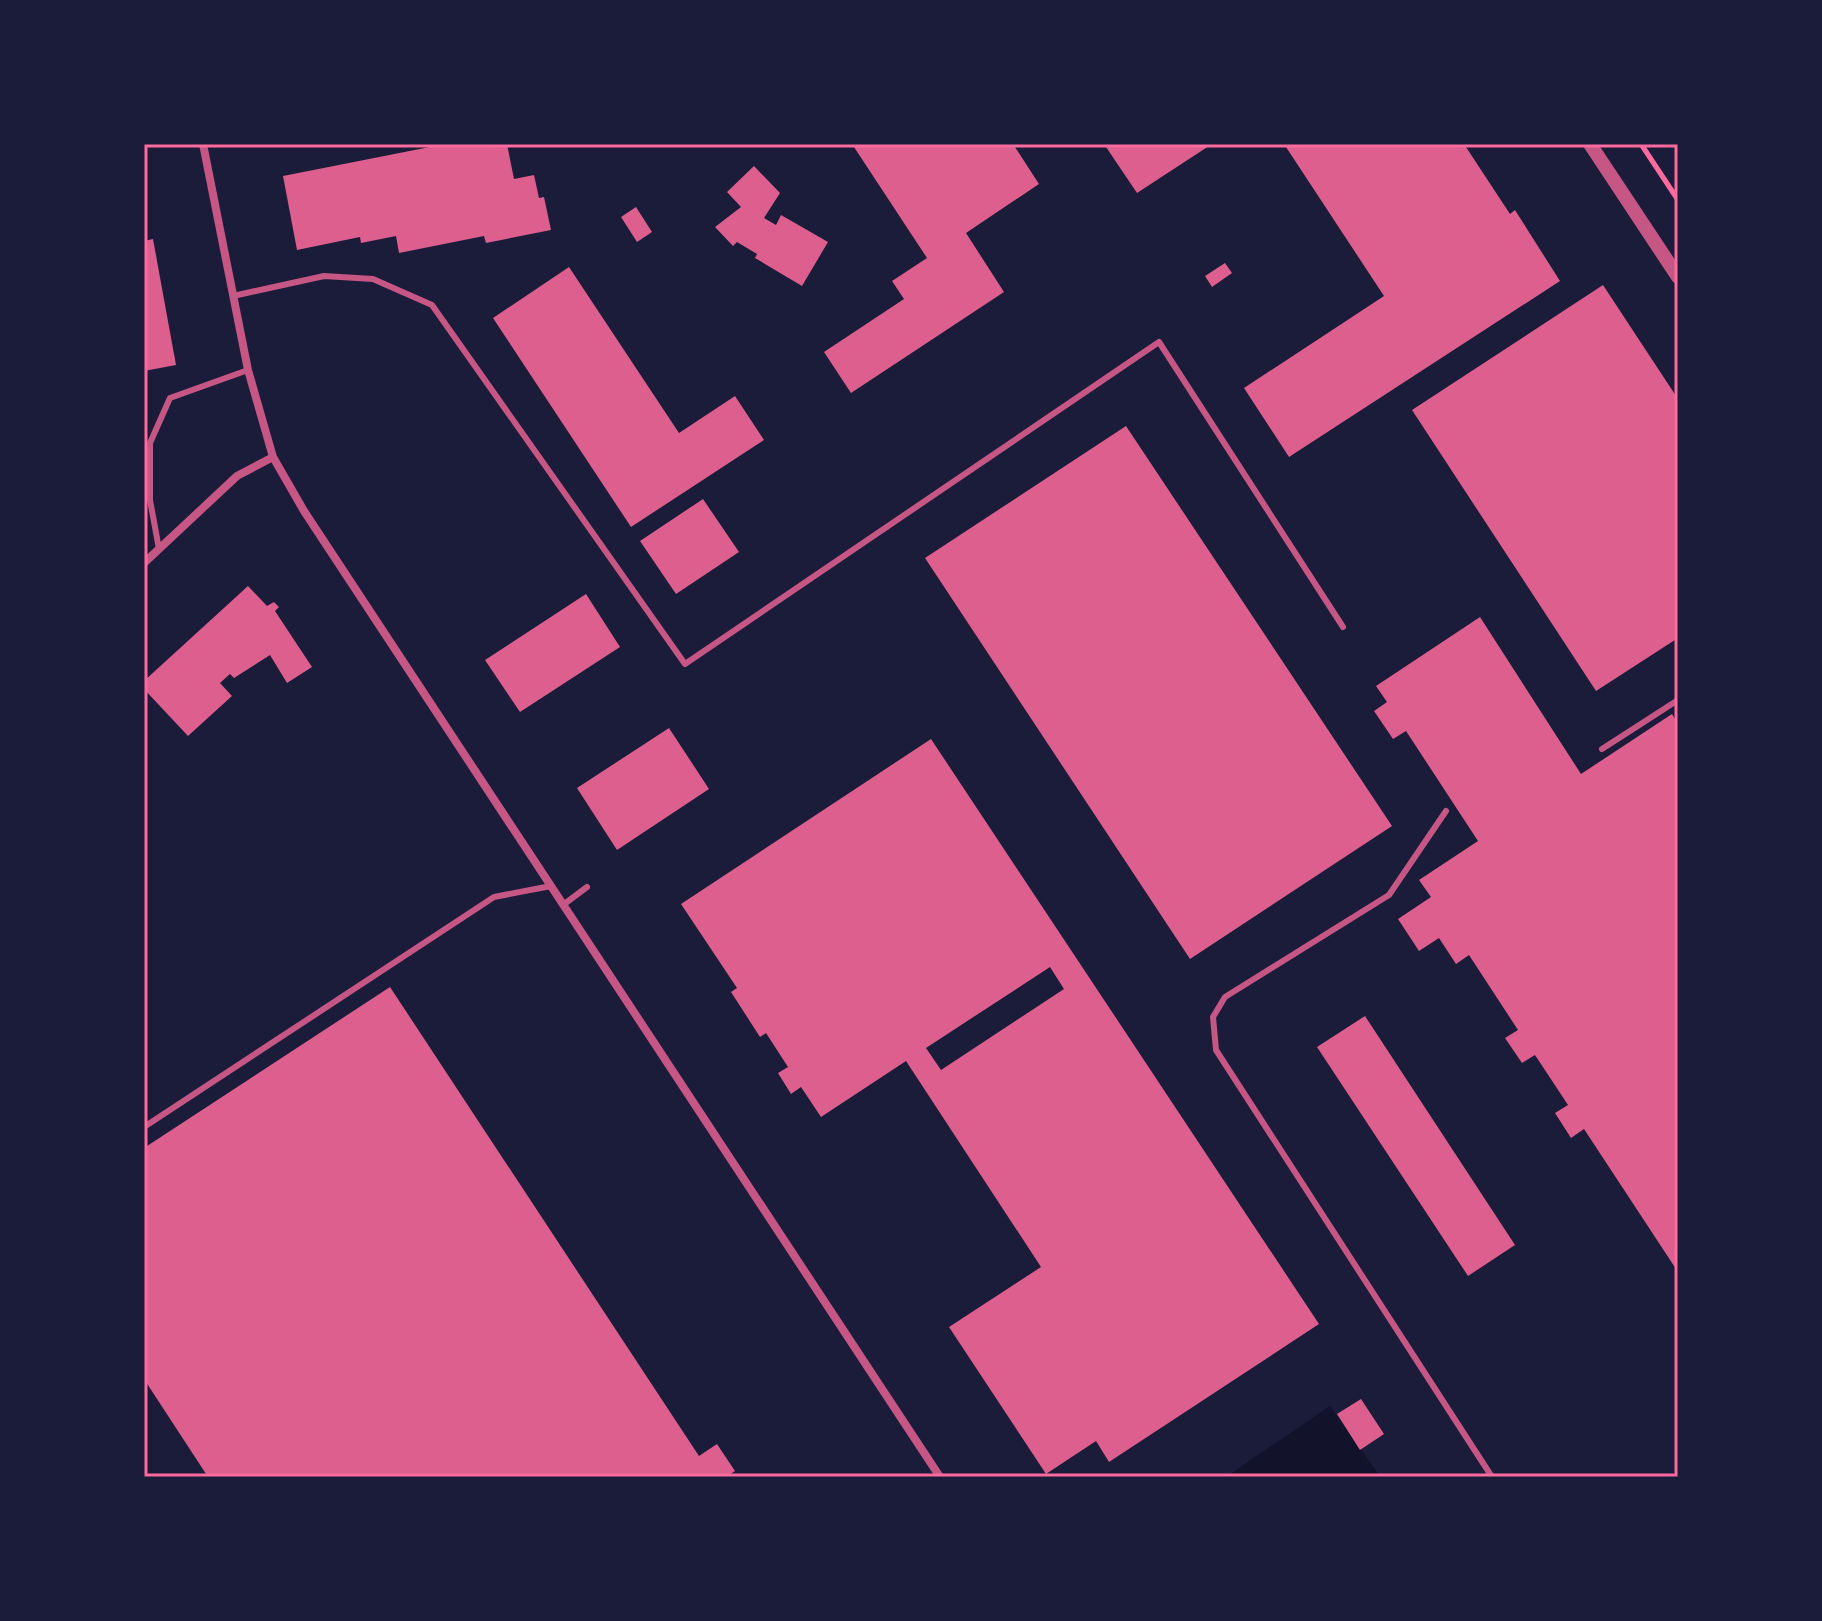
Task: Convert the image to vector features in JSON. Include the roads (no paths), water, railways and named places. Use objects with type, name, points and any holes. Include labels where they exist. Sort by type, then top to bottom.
[{"type":"street","points":[[203,144],[248,370],[273,457],[304,511],[940,1477]]},
{"type":"street","points":[[1590,144],[1678,277]]},
{"type":"street","points":[[144,563],[237,476],[273,457]]},
{"type":"lane","points":[[233,296],[324,276],[373,279],[432,305],[685,664],[1159,342],[1343,627]]},
{"type":"lane","points":[[159,549],[150,500],[150,443],[170,398],[248,370]]},
{"type":"lane","points":[[1602,749],[1678,700]]},
{"type":"lane","points":[[1446,811],[1389,895],[1225,997],[1213,1017],[1216,1050],[1492,1477]]},
{"type":"lane","points":[[144,1127],[494,897],[551,886]]},
{"type":"lane","points":[[563,905],[587,887]]}]
